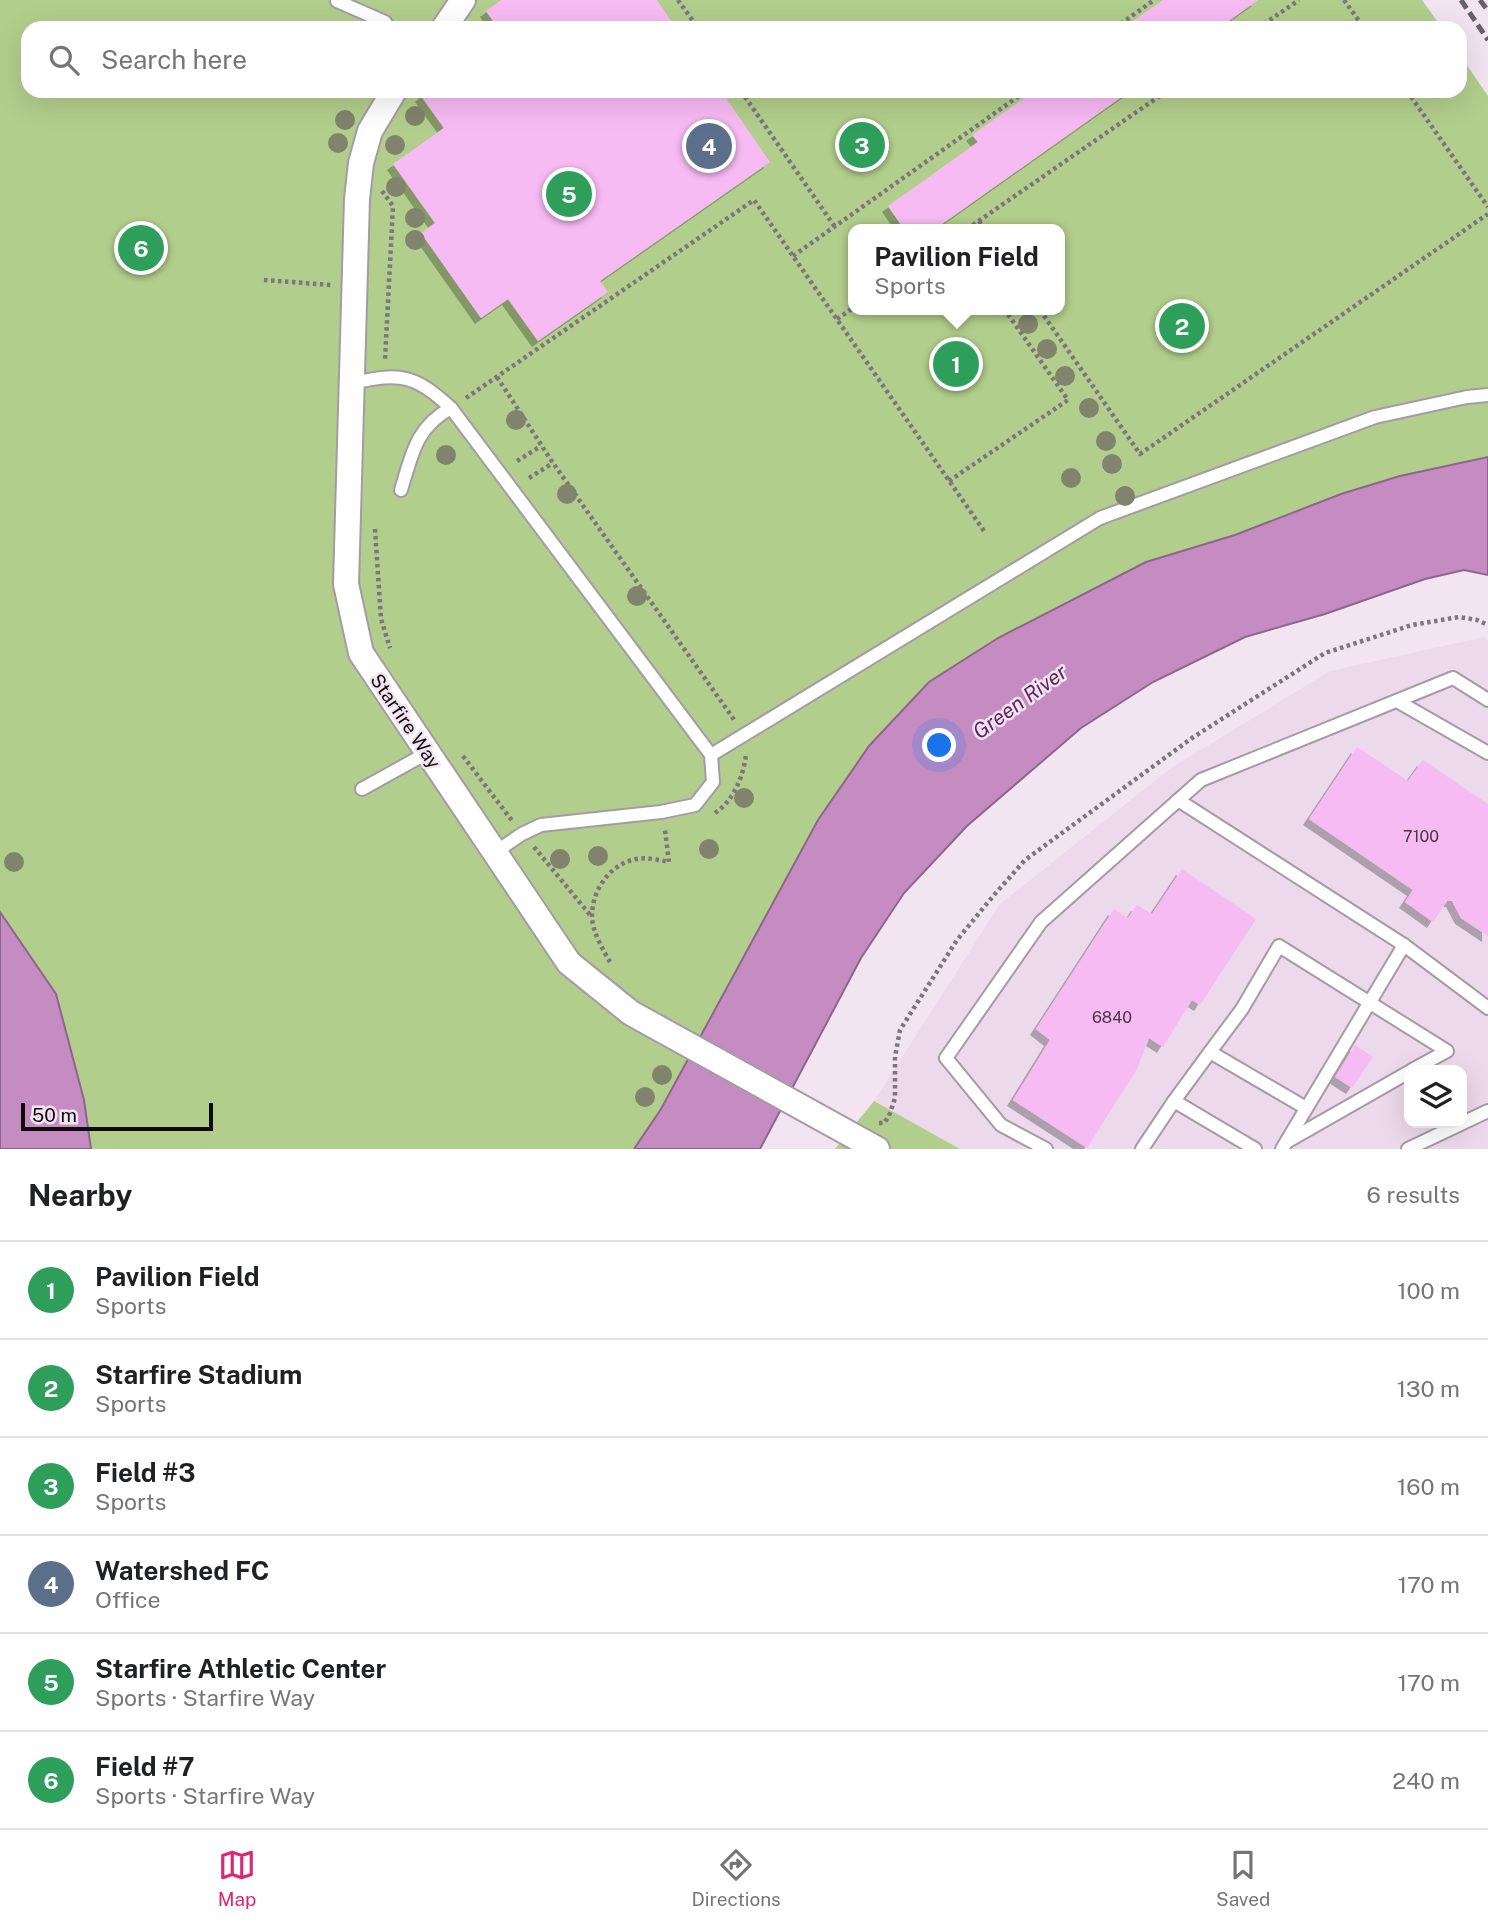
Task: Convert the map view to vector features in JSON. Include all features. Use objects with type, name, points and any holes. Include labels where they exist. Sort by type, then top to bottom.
[{"type":"street","points":[[449,21],[463,0]]},
{"type":"street","name":"Starfire Way","points":[[390,98],[370,131],[361,163],[356,213],[346,584],[361,653],[569,963],[631,1013],[877,1149]]},
{"type":"lane","points":[[337,1],[383,21]]},
{"type":"lane","points":[[353,383],[384,375],[396,375],[429,388],[451,408],[711,755],[713,782],[695,805],[661,812],[541,825],[494,853]]},
{"type":"lane","points":[[711,755],[1100,518],[1375,417],[1488,395]]},
{"type":"lane","points":[[401,490],[417,439],[434,417],[451,408]]},
{"type":"lane","points":[[1046,1149],[1001,1125],[946,1058],[1041,922],[1202,780],[1453,678],[1488,700]]},
{"type":"lane","points":[[1397,701],[1488,753]]},
{"type":"lane","points":[[362,789],[427,753]]},
{"type":"lane","points":[[1178,800],[1404,945],[1488,1008]]},
{"type":"lane","points":[[1284,1145],[1404,945]]},
{"type":"lane","points":[[1142,1149],[1241,1009],[1279,946],[1447,1051],[1422,1065]]},
{"type":"lane","points":[[1210,1052],[1307,1108]]},
{"type":"lane","points":[[1284,1145],[1404,1075]]},
{"type":"lane","points":[[1174,1101],[1255,1149]]},
{"type":"lane","points":[[1408,1149],[1488,1111]]},
{"type":"path","points":[[678,0],[693,21]]},
{"type":"path","points":[[1125,21],[1154,0]]},
{"type":"path","points":[[1268,21],[1299,0]]},
{"type":"path","points":[[1344,0],[1359,21]]},
{"type":"path","points":[[746,98],[835,227]]},
{"type":"path","points":[[793,256],[1016,98]]},
{"type":"path","points":[[974,224],[1157,98]]},
{"type":"path","points":[[1412,98],[1488,207]]},
{"type":"path","points":[[361,163],[393,206],[384,375]]},
{"type":"path","points":[[451,408],[754,200],[984,531]]},
{"type":"path","points":[[1043,315],[1140,454],[1488,214]]},
{"type":"path","points":[[837,319],[848,311]]},
{"type":"path","points":[[949,481],[1068,400],[1008,315]]},
{"type":"path","points":[[517,461],[541,446]]},
{"type":"path","points":[[528,478],[553,463]]},
{"type":"path","points":[[374,524],[381,619],[393,656]]},
{"type":"path","points":[[455,746],[522,834],[592,916]]},
{"type":"path","points":[[617,971],[608,960],[594,930],[592,916],[595,899],[602,882],[614,867],[637,859],[669,862],[661,812]]},
{"type":"shaded area","points":[[1485,637],[1488,640],[1488,1149],[960,1149],[874,1101],[1000,904],[1171,768],[1330,671]]},
{"type":"green space","points":[[0,0],[1422,0],[1437,21],[21,21],[21,98],[1467,98],[1467,65],[1488,96],[1488,457],[1341,494],[1068,601],[998,638],[929,682],[869,746],[818,820],[661,1109],[634,1149],[91,1149],[84,1100],[56,994],[0,912]]},
{"type":"green space","points":[[874,1101],[960,1149],[835,1149]]},
{"type":"water","name":"Green River","points":[[1488,457],[1488,575],[1464,570],[1425,579],[1325,614],[1245,637],[1153,682],[1081,728],[967,826],[904,893],[861,958],[760,1149],[634,1149],[661,1109],[818,820],[869,746],[929,682],[998,638],[1146,562],[1235,535],[1341,494],[1400,476]]},
{"type":"water","points":[[0,912],[56,994],[84,1100],[91,1149],[0,1149]]},
{"type":"building","points":[[501,0],[657,0],[671,21],[493,21],[486,11]]},
{"type":"building","points":[[1163,0],[1258,0],[1229,21],[1133,21]]},
{"type":"building","points":[[422,98],[726,98],[770,162],[600,281],[608,292],[538,341],[508,299],[481,318],[421,233],[435,223],[393,164],[444,128]]},
{"type":"building","points":[[1024,98],[1120,98],[942,224],[901,224],[888,206],[978,142],[972,135]]},
{"type":"building","points":[[1357,747],[1408,781],[1423,760],[1488,804],[1488,936],[1461,918],[1452,901],[1447,901],[1433,922],[1405,902],[1413,890],[1309,819]]},
{"type":"building","points":[[1182,869],[1256,919],[1200,1005],[1192,1000],[1163,1047],[1149,1038],[1137,1069],[1087,1148],[1013,1100],[1050,1040],[1036,1029],[1114,909],[1128,918],[1137,905],[1152,914]]},
{"type":"building","points":[[1355,1045],[1373,1057],[1352,1088],[1335,1077]]},
{"type":"railway","points":[[1461,0],[1488,40]]},
{"type":"railway","points":[[1480,0],[1488,11]]},
{"type":"place","name":"Field #3","points":[[862,145]]},
{"type":"place","name":"Watershed FC","points":[[709,146]]},
{"type":"place","name":"Starfire Athletic Center","points":[[569,194]]},
{"type":"place","name":"Field #7","points":[[141,248]]},
{"type":"place","name":"Starfire Stadium","points":[[1182,326]]},
{"type":"place","name":"Pavilion Field","points":[[956,364]]}]
